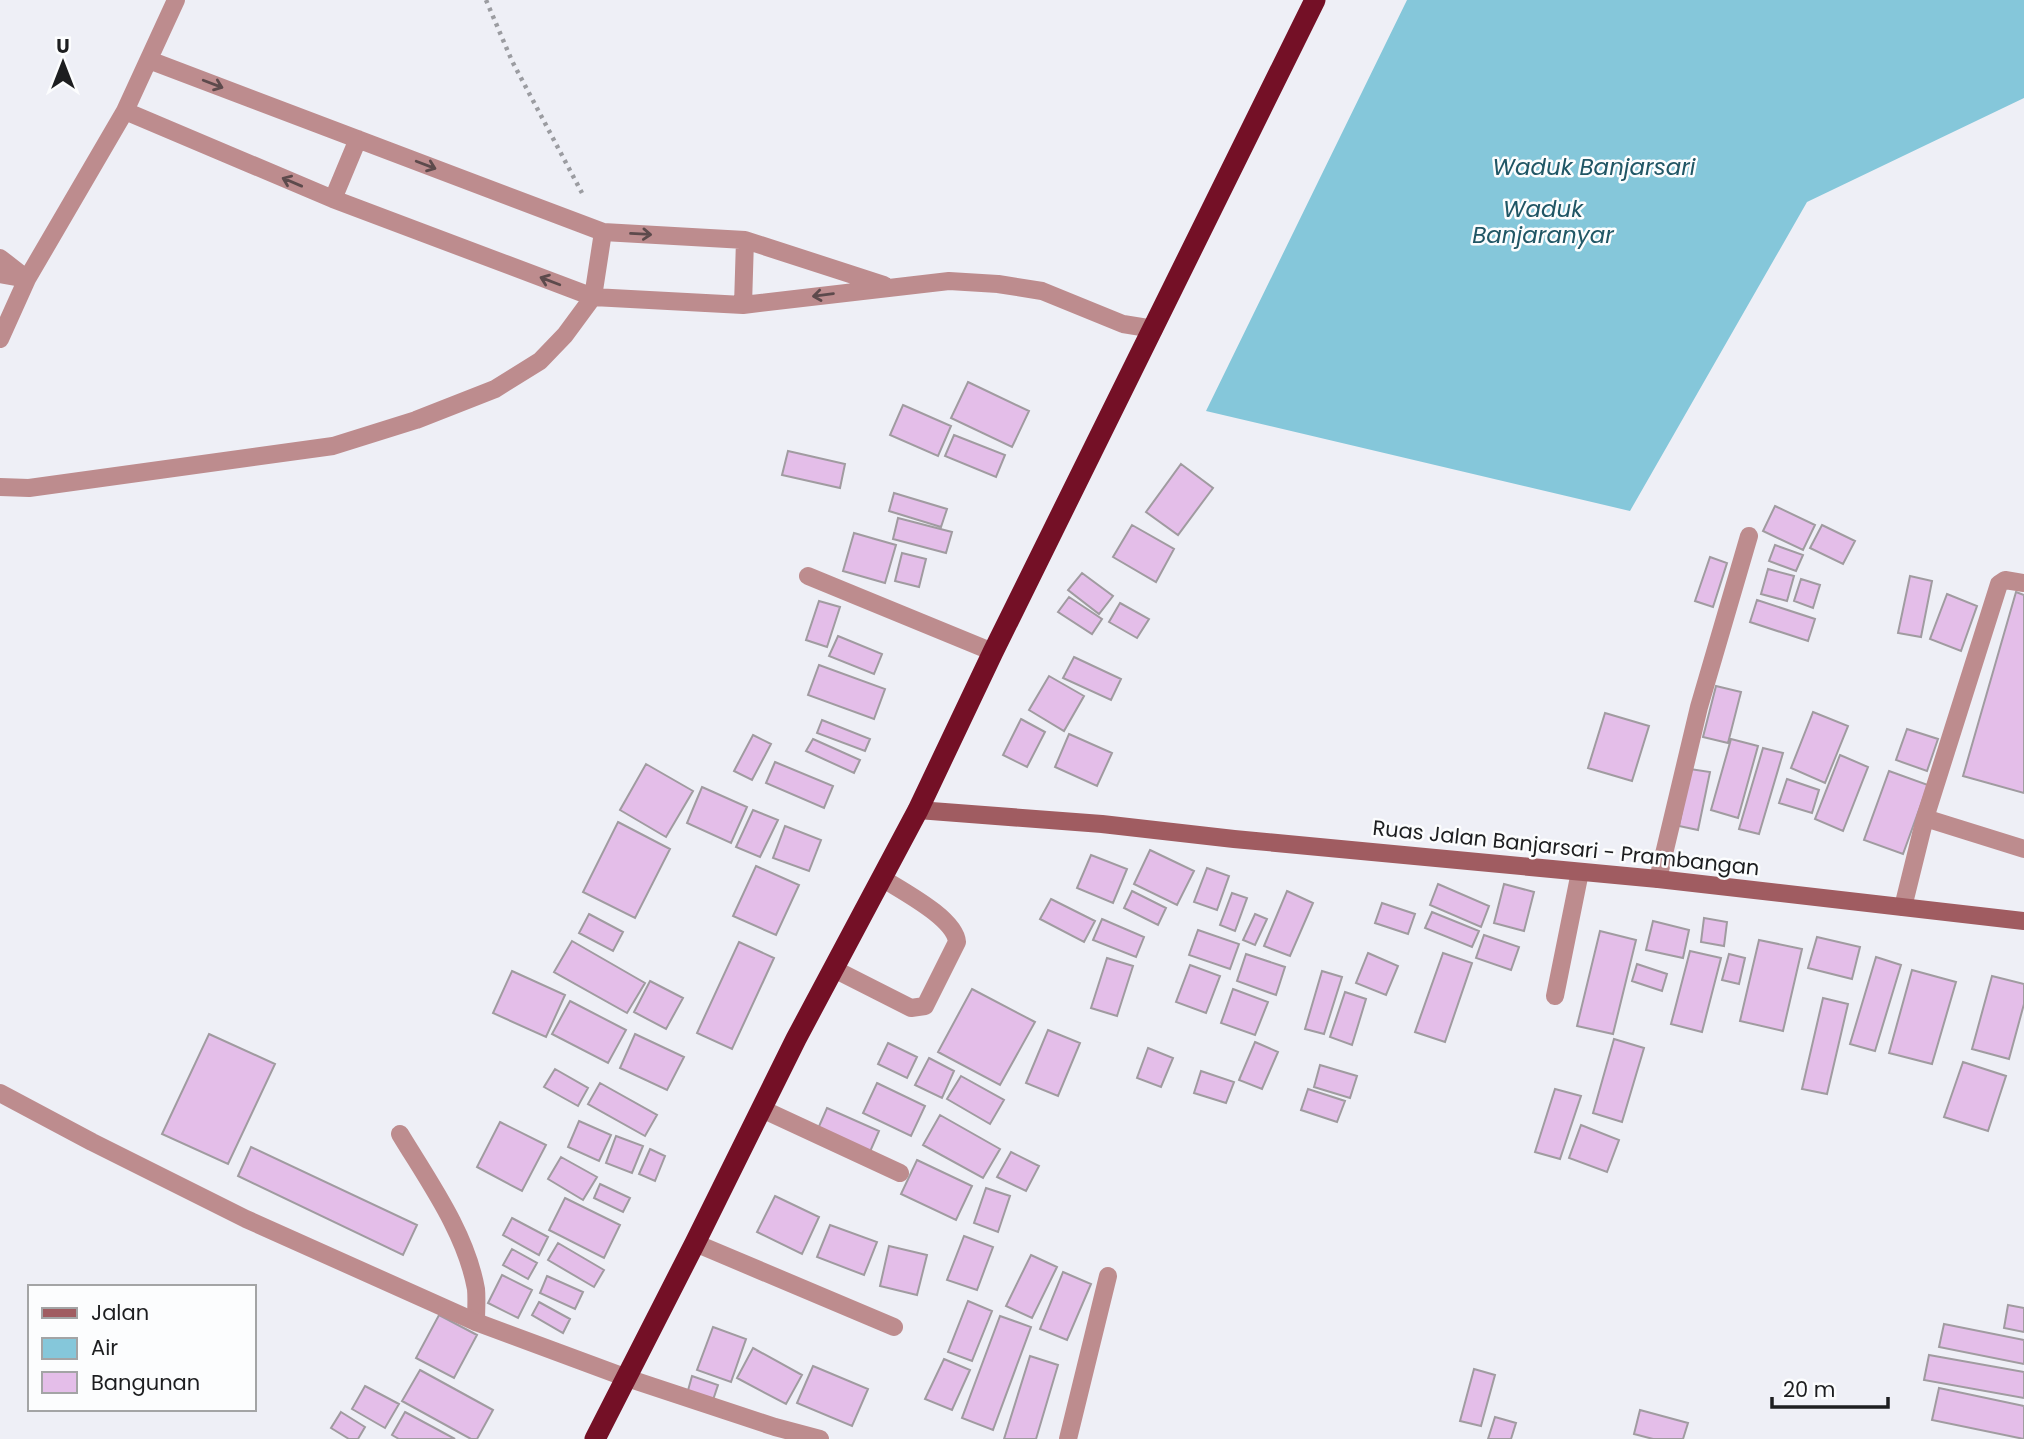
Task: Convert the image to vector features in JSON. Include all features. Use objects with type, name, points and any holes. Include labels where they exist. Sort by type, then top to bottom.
[{"type":"highway","points":[[595,1439],[834,968],[918,810],[993,652],[1315,0]]},
{"type":"main road","name":"Ruas Jalan Banjarsari - Prambangan","points":[[918,810],[1102,824],[1658,879],[2024,921]]},
{"type":"street","points":[[0,339],[27,279],[125,111],[176,0]]},
{"type":"street","points":[[149,60],[603,232],[745,240],[891,287]]},
{"type":"street","points":[[125,111],[332,199],[593,297],[743,305],[949,281],[998,284],[1042,291],[1123,324],[1154,329]]},
{"type":"street","points":[[332,199],[358,139]]},
{"type":"street","points":[[0,487],[29,488],[333,446],[416,420],[495,389],[540,361],[565,335],[593,297],[603,232]]},
{"type":"street","points":[[743,305],[745,240]]},
{"type":"street","points":[[0,258],[27,279]]},
{"type":"street","points":[[0,274],[27,279]]},
{"type":"street","points":[[1658,879],[1699,707],[1749,536]]},
{"type":"street","points":[[808,576],[993,652]]},
{"type":"street","points":[[1903,906],[1925,818],[1999,584],[2006,580],[2024,583]]},
{"type":"street","points":[[1925,818],[2024,849]]},
{"type":"street","points":[[1555,996],[1580,872]]},
{"type":"street","points":[[834,968],[911,1008],[925,1006],[957,942],[954,931],[930,909],[882,878]]},
{"type":"street","points":[[0,1093],[246,1219],[476,1322],[626,1378],[820,1439]]},
{"type":"street","points":[[762,1109],[900,1173]]},
{"type":"street","points":[[400,1134],[449,1216],[467,1255],[476,1290],[476,1322]]},
{"type":"street","points":[[695,1243],[894,1327]]},
{"type":"street","points":[[1068,1439],[1108,1276]]},
{"type":"path","points":[[486,0],[512,61],[603,232]]},
{"type":"water","name":"Waduk Banjaranyar","points":[[1407,0],[2024,0],[2024,98],[1807,202],[1630,511],[1206,411]]},
{"type":"building","points":[[968,382],[1029,411],[1012,447],[951,418]]},
{"type":"building","points":[[903,405],[951,426],[938,456],[890,435]]},
{"type":"building","points":[[954,435],[1005,455],[996,477],[945,456]]},
{"type":"building","points":[[788,451],[845,464],[840,488],[782,475]]},
{"type":"building","points":[[1181,464],[1213,488],[1178,535],[1146,512]]},
{"type":"building","points":[[894,493],[947,509],[941,527],[889,511]]},
{"type":"building","points":[[1775,506],[1815,525],[1803,550],[1763,531]]},
{"type":"building","points":[[898,518],[952,532],[946,553],[893,539]]},
{"type":"building","points":[[1132,525],[1174,549],[1156,582],[1113,557]]},
{"type":"building","points":[[1822,525],[1855,541],[1843,564],[1810,548]]},
{"type":"building","points":[[854,533],[896,545],[885,583],[843,571]]},
{"type":"building","points":[[1775,545],[1803,555],[1796,571],[1769,561]]},
{"type":"building","points":[[902,553],[926,559],[919,587],[895,581]]},
{"type":"building","points":[[1710,557],[1727,563],[1713,607],[1695,601]]},
{"type":"building","points":[[1768,569],[1794,576],[1787,601],[1761,594]]},
{"type":"building","points":[[1082,573],[1113,596],[1099,614],[1068,590]]},
{"type":"building","points":[[1910,576],[1932,581],[1921,637],[1898,633]]},
{"type":"building","points":[[1801,579],[1820,585],[1813,608],[1794,601]]},
{"type":"building","points":[[2016,592],[2024,595],[2024,793],[1963,776]]},
{"type":"building","points":[[1947,594],[1977,606],[1961,651],[1930,639]]},
{"type":"building","points":[[1069,597],[1102,619],[1092,634],[1058,612]]},
{"type":"building","points":[[1757,600],[1815,619],[1808,641],[1750,622]]},
{"type":"building","points":[[819,601],[840,607],[827,647],[806,640]]},
{"type":"building","points":[[1120,603],[1149,619],[1137,638],[1109,622]]},
{"type":"building","points":[[838,636],[882,654],[874,674],[829,656]]},
{"type":"building","points":[[1074,657],[1121,679],[1111,700],[1063,678]]},
{"type":"building","points":[[819,665],[885,689],[874,719],[808,695]]},
{"type":"building","points":[[1049,676],[1084,696],[1064,731],[1029,710]]},
{"type":"building","points":[[1716,686],[1741,692],[1728,743],[1703,737]]},
{"type":"building","points":[[1813,712],[1848,726],[1825,783],[1791,768]]},
{"type":"building","points":[[1605,713],[1649,726],[1632,781],[1588,768]]},
{"type":"building","points":[[1021,719],[1045,732],[1027,767],[1003,755]]},
{"type":"building","points":[[822,720],[870,739],[865,751],[817,733]]},
{"type":"building","points":[[1907,729],[1938,739],[1927,771],[1896,760]]},
{"type":"building","points":[[1069,734],[1112,753],[1097,786],[1055,767]]},
{"type":"building","points":[[753,735],[771,744],[752,780],[734,771]]},
{"type":"building","points":[[813,739],[860,760],[854,773],[806,751]]},
{"type":"building","points":[[1731,739],[1758,746],[1738,818],[1711,810]]},
{"type":"building","points":[[1763,748],[1783,753],[1759,834],[1739,829]]},
{"type":"building","points":[[1840,755],[1868,767],[1843,831],[1815,819]]},
{"type":"building","points":[[775,762],[833,786],[824,808],[766,783]]},
{"type":"building","points":[[646,764],[693,791],[666,837],[620,810]]},
{"type":"building","points":[[1690,769],[1710,772],[1698,830],[1679,826]]},
{"type":"building","points":[[1889,771],[1928,785],[1903,854],[1864,840]]},
{"type":"building","points":[[1787,779],[1819,790],[1812,813],[1779,803]]},
{"type":"building","points":[[702,787],[747,807],[731,843],[687,823]]},
{"type":"building","points":[[753,810],[778,820],[760,857],[736,847]]},
{"type":"building","points":[[618,822],[670,849],[635,918],[583,892]]},
{"type":"building","points":[[785,826],[821,840],[809,871],[773,858]]},
{"type":"building","points":[[1150,850],[1194,871],[1177,905],[1134,884]]},
{"type":"building","points":[[1091,855],[1127,869],[1113,903],[1077,888]]},
{"type":"building","points":[[756,866],[799,885],[776,935],[733,916]]},
{"type":"building","points":[[1207,868],[1229,876],[1217,910],[1194,902]]},
{"type":"building","points":[[1438,884],[1489,906],[1481,927],[1430,905]]},
{"type":"building","points":[[1504,884],[1534,892],[1524,931],[1494,923]]},
{"type":"building","points":[[1132,891],[1166,908],[1158,925],[1124,908]]},
{"type":"building","points":[[1287,891],[1313,903],[1290,956],[1264,946]]},
{"type":"building","points":[[1232,893],[1247,898],[1235,931],[1220,925]]},
{"type":"building","points":[[1051,899],[1095,921],[1084,942],[1040,919]]},
{"type":"building","points":[[1382,903],[1415,914],[1408,934],[1375,923]]},
{"type":"building","points":[[1432,912],[1479,931],[1472,947],[1425,928]]},
{"type":"building","points":[[589,914],[623,932],[613,951],[579,933]]},
{"type":"building","points":[[1255,914],[1267,919],[1255,945],[1243,940]]},
{"type":"building","points":[[1704,918],[1727,922],[1724,946],[1701,942]]},
{"type":"building","points":[[1102,919],[1144,937],[1136,957],[1093,940]]},
{"type":"building","points":[[1653,921],[1689,930],[1683,958],[1646,950]]},
{"type":"building","points":[[1198,930],[1239,944],[1230,969],[1189,955]]},
{"type":"building","points":[[1600,931],[1636,940],[1613,1034],[1577,1026]]},
{"type":"building","points":[[1484,935],[1519,947],[1511,970],[1476,958]]},
{"type":"building","points":[[1817,937],[1860,947],[1852,979],[1808,968]]},
{"type":"building","points":[[1759,940],[1802,949],[1783,1031],[1740,1021]]},
{"type":"building","points":[[572,941],[645,983],[627,1013],[554,972]]},
{"type":"building","points":[[739,942],[774,958],[732,1049],[697,1033]]},
{"type":"building","points":[[1690,951],[1721,958],[1702,1032],[1671,1024]]},
{"type":"building","points":[[1368,953],[1398,966],[1386,995],[1356,983]]},
{"type":"building","points":[[1443,953],[1472,963],[1445,1042],[1415,1032]]},
{"type":"building","points":[[1246,954],[1285,967],[1276,995],[1237,981]]},
{"type":"building","points":[[1729,954],[1745,958],[1739,984],[1722,980]]},
{"type":"building","points":[[1876,957],[1901,965],[1875,1051],[1850,1044]]},
{"type":"building","points":[[1107,958],[1133,966],[1117,1016],[1091,1008]]},
{"type":"building","points":[[1637,964],[1667,974],[1662,991],[1632,981]]},
{"type":"building","points":[[1190,965],[1220,976],[1206,1013],[1176,1002]]},
{"type":"building","points":[[1912,970],[1956,982],[1932,1064],[1889,1053]]},
{"type":"building","points":[[512,971],[565,995],[546,1037],[493,1013]]},
{"type":"building","points":[[1322,971],[1342,977],[1324,1034],[1305,1029]]},
{"type":"building","points":[[1992,976],[2024,984],[2024,1004],[2009,1059],[1972,1049]]},
{"type":"building","points":[[650,981],[683,998],[666,1029],[634,1012]]},
{"type":"building","points":[[972,989],[1035,1022],[1000,1085],[938,1052]]},
{"type":"building","points":[[1233,989],[1268,1002],[1255,1035],[1221,1023]]},
{"type":"building","points":[[1345,992],[1366,999],[1352,1045],[1330,1037]]},
{"type":"building","points":[[1823,998],[1848,1004],[1827,1094],[1802,1089]]},
{"type":"building","points":[[570,1001],[626,1030],[608,1063],[552,1034]]},
{"type":"building","points":[[1048,1030],[1080,1043],[1058,1096],[1026,1083]]},
{"type":"building","points":[[209,1034],[275,1064],[228,1164],[162,1134]]},
{"type":"building","points":[[635,1034],[684,1057],[667,1090],[620,1068]]},
{"type":"building","points":[[1614,1039],[1644,1048],[1622,1122],[1593,1113]]},
{"type":"building","points":[[1255,1042],[1278,1052],[1262,1089],[1239,1080]]},
{"type":"building","points":[[888,1043],[917,1057],[907,1078],[878,1064]]},
{"type":"building","points":[[1148,1048],[1173,1058],[1161,1087],[1137,1078]]},
{"type":"building","points":[[929,1058],[954,1071],[942,1098],[915,1085]]},
{"type":"building","points":[[1963,1062],[2006,1076],[1988,1131],[1944,1117]]},
{"type":"building","points":[[1320,1065],[1357,1076],[1350,1098],[1314,1087]]},
{"type":"building","points":[[555,1069],[588,1088],[578,1106],[544,1087]]},
{"type":"building","points":[[1201,1071],[1234,1082],[1226,1103],[1194,1093]]},
{"type":"building","points":[[961,1076],[1004,1100],[990,1124],[947,1099]]},
{"type":"building","points":[[600,1083],[657,1115],[645,1136],[588,1104]]},
{"type":"building","points":[[877,1083],[925,1106],[911,1136],[863,1113]]},
{"type":"building","points":[[1308,1089],[1345,1101],[1337,1122],[1301,1110]]},
{"type":"building","points":[[1555,1089],[1581,1096],[1560,1159],[1535,1152]]},
{"type":"building","points":[[827,1108],[879,1131],[869,1154],[817,1131]]},
{"type":"building","points":[[940,1115],[1000,1149],[983,1178],[923,1145]]},
{"type":"building","points":[[579,1121],[611,1135],[599,1161],[568,1147]]},
{"type":"building","points":[[500,1122],[546,1145],[522,1191],[477,1167]]},
{"type":"building","points":[[1581,1125],[1619,1140],[1607,1172],[1569,1158]]},
{"type":"building","points":[[616,1136],[643,1146],[632,1173],[606,1163]]},
{"type":"building","points":[[251,1147],[417,1225],[403,1255],[238,1176]]},
{"type":"building","points":[[650,1149],[665,1156],[655,1181],[639,1174]]},
{"type":"building","points":[[1011,1152],[1039,1166],[1026,1191],[997,1177]]},
{"type":"building","points":[[561,1157],[597,1177],[583,1200],[548,1179]]},
{"type":"building","points":[[917,1160],[972,1186],[956,1220],[901,1194]]},
{"type":"building","points":[[600,1184],[630,1198],[623,1212],[594,1198]]},
{"type":"building","points":[[986,1188],[1010,1196],[998,1232],[974,1223]]},
{"type":"building","points":[[775,1196],[819,1217],[802,1254],[757,1232]]},
{"type":"building","points":[[565,1198],[620,1225],[604,1258],[549,1230]]},
{"type":"building","points":[[512,1218],[548,1237],[539,1255],[503,1235]]},
{"type":"building","points":[[830,1225],[877,1242],[864,1275],[817,1257]]},
{"type":"building","points":[[964,1236],[993,1247],[977,1290],[947,1280]]},
{"type":"building","points":[[558,1243],[604,1270],[594,1287],[548,1260]]},
{"type":"building","points":[[889,1246],[927,1255],[917,1295],[880,1286]]},
{"type":"building","points":[[512,1249],[537,1263],[528,1279],[503,1265]]},
{"type":"building","points":[[1031,1255],[1057,1267],[1032,1318],[1006,1306]]},
{"type":"building","points":[[1063,1272],[1091,1284],[1067,1340],[1040,1329]]},
{"type":"building","points":[[502,1275],[532,1290],[518,1318],[488,1303]]},
{"type":"building","points":[[547,1276],[583,1292],[575,1309],[540,1293]]},
{"type":"building","points":[[968,1301],[992,1311],[972,1361],[948,1352]]},
{"type":"building","points":[[539,1302],[570,1319],[563,1333],[532,1315]]},
{"type":"building","points":[[2008,1305],[2024,1308],[2024,1332],[2004,1328]]},
{"type":"building","points":[[439,1315],[477,1335],[454,1378],[416,1358]]},
{"type":"building","points":[[1000,1316],[1031,1327],[993,1430],[962,1418]]},
{"type":"building","points":[[1944,1324],[2024,1340],[2024,1364],[1939,1347]]},
{"type":"building","points":[[713,1327],[746,1339],[731,1382],[697,1370]]},
{"type":"building","points":[[753,1348],[802,1375],[786,1404],[737,1378]]},
{"type":"building","points":[[1929,1355],[2024,1372],[2024,1398],[1924,1380]]},
{"type":"building","points":[[1030,1356],[1058,1365],[1036,1439],[1004,1439]]},
{"type":"building","points":[[944,1359],[970,1370],[952,1410],[925,1399]]},
{"type":"building","points":[[813,1366],[868,1389],[852,1426],[797,1403]]},
{"type":"building","points":[[1474,1369],[1495,1375],[1481,1426],[1460,1421]]},
{"type":"building","points":[[420,1370],[493,1410],[477,1439],[471,1439],[402,1401]]},
{"type":"building","points":[[692,1376],[718,1385],[712,1403],[687,1394]]},
{"type":"building","points":[[365,1386],[399,1404],[385,1428],[352,1409]]},
{"type":"building","points":[[1939,1388],[2024,1406],[2024,1439],[1932,1420]]},
{"type":"building","points":[[1640,1410],[1688,1423],[1683,1439],[1653,1439],[1634,1434]]},
{"type":"building","points":[[341,1412],[365,1427],[358,1439],[349,1439],[331,1428]]},
{"type":"building","points":[[405,1412],[455,1439],[399,1439],[392,1435]]},
{"type":"building","points":[[1495,1417],[1516,1423],[1511,1439],[1488,1439]]},
{"type":"water label","name":"Waduk Banjarsari","points":[[1594,167]]}]
